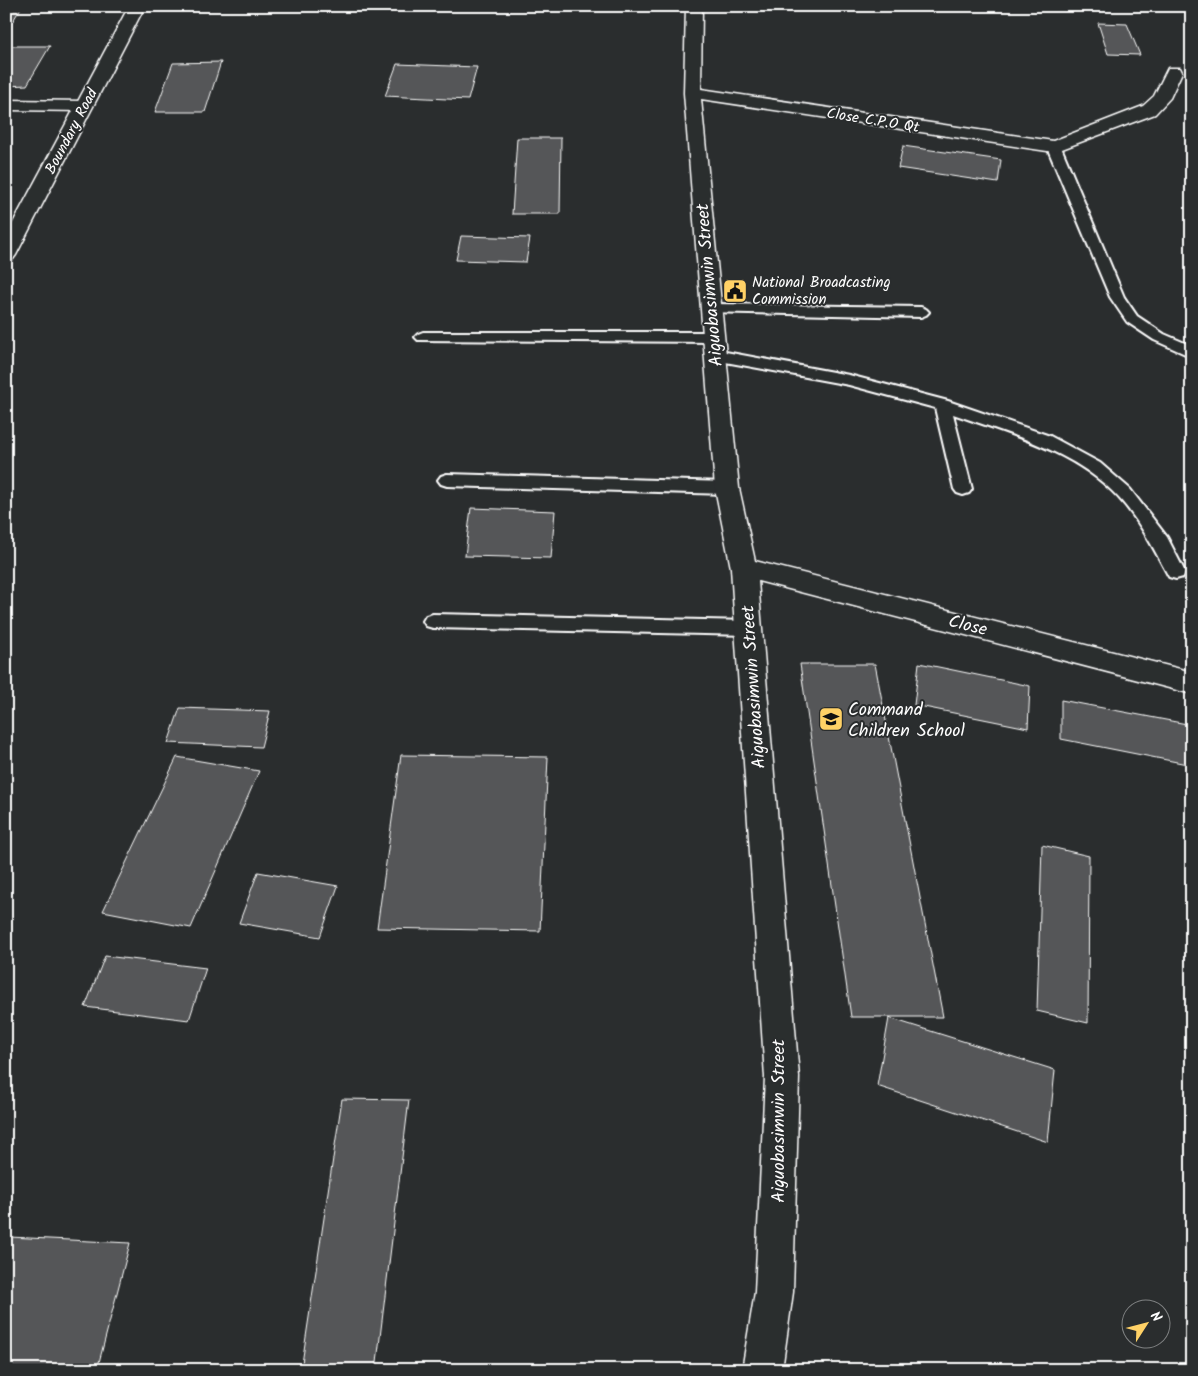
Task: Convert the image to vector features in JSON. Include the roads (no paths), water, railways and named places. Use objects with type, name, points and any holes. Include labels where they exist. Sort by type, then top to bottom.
[{"type":"street","name":"Boundary Road","points":[[6,255],[136,6]]},
{"type":"street","name":"Aiguobasimwin Street","points":[[694,6],[692,93],[727,488],[744,568],[782,1077],[774,1292],[762,1370]]},
{"type":"street","points":[[1054,148],[1129,120],[1148,110],[1160,98],[1174,72]]},
{"type":"street","name":"Close C.P.O Qt","points":[[692,93],[1054,148]]},
{"type":"street","points":[[6,105],[84,106]]},
{"type":"street","name":"Close","points":[[744,568],[1192,683]]},
{"type":"lane","points":[[1054,148],[1117,297],[1132,319],[1160,337],[1192,352]]},
{"type":"lane","points":[[711,309],[922,312]]},
{"type":"lane","points":[[423,337],[715,346],[942,406],[1044,440],[1094,467],[1124,494],[1161,542],[1176,572]]},
{"type":"lane","points":[[942,406],[964,489]]},
{"type":"lane","points":[[447,480],[727,488]]},
{"type":"lane","points":[[433,621],[749,628]]},
{"type":"place","name":"National Broadcasting Commission","points":[[735,291]]},
{"type":"place","name":"Command Children School","points":[[831,719]]}]
